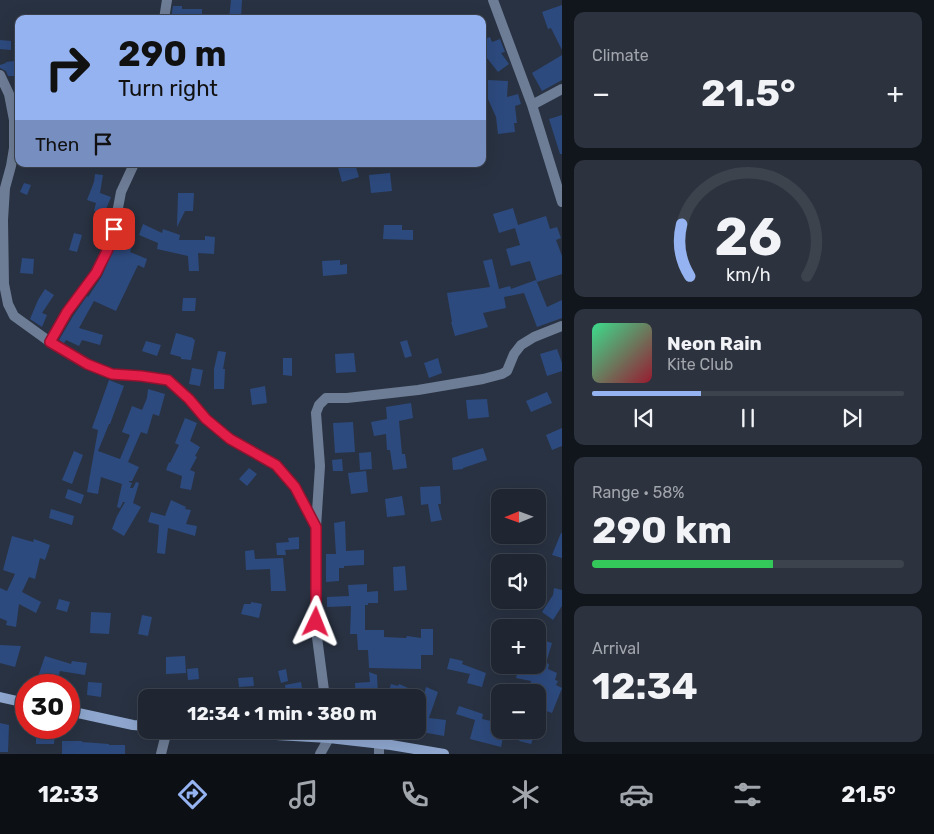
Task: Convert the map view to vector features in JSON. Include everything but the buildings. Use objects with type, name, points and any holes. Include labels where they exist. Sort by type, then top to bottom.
[{"type":"street","points":[[165,15],[168,0]]},
{"type":"street","points":[[494,0],[532,106],[562,202]]},
{"type":"street","points":[[0,75],[10,94],[14,120],[14,148],[5,188],[3,220],[4,284],[8,304],[14,316],[50,342],[87,364],[112,374],[168,380],[189,399],[206,419],[230,439],[276,465],[295,487],[316,527]]},
{"type":"street","points":[[532,106],[562,89]]},
{"type":"street","points":[[50,342],[67,312],[96,273],[108,249],[121,192],[133,167]]},
{"type":"street","points":[[323,689],[316,622],[316,527],[320,466],[316,413],[319,405],[326,398],[347,398],[418,390],[502,374],[507,371],[514,354],[521,345],[534,337],[562,326]]},
{"type":"street","points":[[0,697],[15,700]]},
{"type":"street","points":[[80,713],[138,725]]},
{"type":"street","points":[[161,754],[165,739]]},
{"type":"street","points":[[320,754],[327,739]]},
{"type":"street","points":[[346,739],[379,749],[444,754]]},
{"type":"route","points":[[114,229],[108,249],[96,273],[67,312],[50,342],[87,364],[112,374],[168,380],[189,399],[206,419],[230,439],[276,465],[295,487],[316,527],[316,622]]}]
